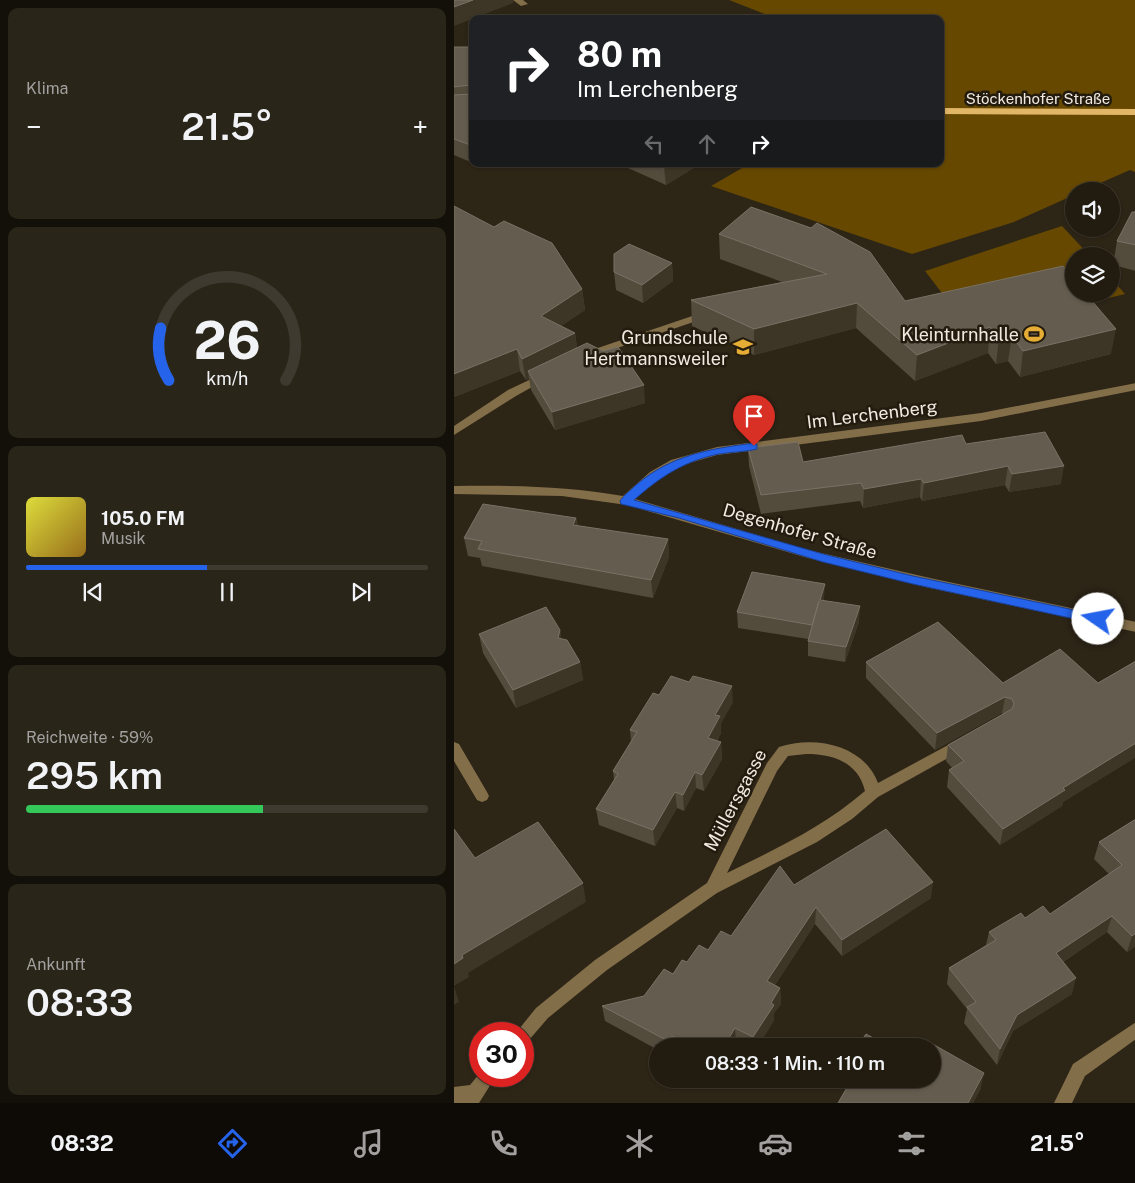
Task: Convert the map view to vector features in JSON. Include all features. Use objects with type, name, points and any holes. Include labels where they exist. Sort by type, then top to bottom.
[{"type":"main road","name":"Stöckenhofer Straße","points":[[944,111],[1135,112]]},
{"type":"street","points":[[576,360],[648,333],[719,311]]},
{"type":"street","points":[[454,431],[512,393],[552,372]]},
{"type":"street","name":"Im Lerchenberg","points":[[625,501],[654,475],[675,463],[717,451],[981,417],[1135,386]]},
{"type":"street","name":"Degenhofer Straße","points":[[454,490],[524,489],[576,493],[625,501],[680,515],[805,553],[913,580],[1135,627]]},
{"type":"street","name":"Müllersgasse","points":[[534,1022],[542,1013],[601,965],[712,888],[812,838],[846,815],[873,793],[977,735]]},
{"type":"street","name":"Müllersgasse","points":[[712,888],[772,768],[784,751],[812,747],[843,752],[865,771],[873,793]]},
{"type":"street","points":[[454,748],[482,796]]},
{"type":"street","points":[[1063,1103],[1079,1070],[1135,1029]]},
{"type":"street","points":[[454,1095],[472,1098],[480,1087]]},
{"type":"shaded area","points":[[729,0],[1135,0],[1135,172],[1130,170],[1103,182],[1065,182],[1065,199],[1014,222],[912,254],[711,186],[744,167],[944,167],[944,15],[767,15]]},
{"type":"shaded area","points":[[1062,226],[1065,229],[1065,237],[1072,237],[1082,247],[1065,247],[1065,302],[1092,302],[1072,307],[958,314],[925,271]]},
{"type":"shaded area","points":[[1120,288],[1125,294],[1120,295]]},
{"type":"building","points":[[454,0],[473,0],[454,7]]},
{"type":"building","points":[[454,47],[469,47],[469,85],[454,87]]},
{"type":"building","points":[[469,94],[469,145],[454,139],[454,95]]},
{"type":"building","points":[[454,206],[494,227],[504,221],[552,243],[582,289],[541,316],[575,333],[522,359],[517,349],[454,374]]},
{"type":"building","points":[[751,207],[811,228],[817,223],[870,252],[905,301],[1063,266],[1065,269],[1065,302],[1093,302],[1116,329],[1023,351],[1012,336],[999,338],[990,327],[917,355],[857,303],[754,329],[691,300],[827,274],[719,234]]},
{"type":"building","points":[[1132,212],[1136,212],[1136,245],[1117,241]]},
{"type":"building","points":[[629,244],[672,263],[642,285],[614,272],[614,254]]},
{"type":"building","points":[[587,343],[603,351],[618,347],[644,385],[552,412],[528,371]]},
{"type":"building","points":[[1045,432],[1064,466],[1012,474],[1008,466],[924,483],[921,479],[864,489],[861,483],[761,495],[748,448],[798,442],[803,462],[962,435],[966,444]]},
{"type":"building","points":[[483,504],[576,518],[573,525],[668,539],[651,580],[478,549],[482,541],[464,538]]},
{"type":"building","points":[[752,572],[825,584],[820,600],[860,606],[846,647],[808,641],[819,601],[812,625],[737,612]]},
{"type":"building","points":[[546,607],[560,630],[558,638],[567,640],[580,662],[513,690],[479,634]]},
{"type":"building","points":[[938,622],[1003,683],[1060,649],[1098,683],[1136,661],[1136,743],[1063,788],[1065,790],[1003,829],[949,770],[964,761],[948,745],[1012,709],[1014,704],[1012,699],[1005,697],[937,733],[866,662]]},
{"type":"building","points":[[671,676],[689,682],[693,676],[732,686],[715,715],[720,716],[708,738],[721,742],[702,775],[695,772],[683,795],[675,792],[653,830],[596,809],[618,774],[613,771],[637,732],[630,730],[653,693],[659,695]]},
{"type":"building","points":[[1136,819],[1136,933],[1132,936],[1112,916],[1056,953],[1076,978],[1017,1015],[1000,1049],[967,1007],[976,1002],[949,968],[996,940],[989,932],[1021,913],[1025,918],[1043,906],[1050,914],[1122,865],[1099,842]]},
{"type":"building","points":[[538,822],[583,883],[462,955],[463,958],[454,964],[454,829],[475,858]]},
{"type":"building","points":[[886,829],[933,882],[842,940],[816,907],[767,981],[780,988],[771,1003],[774,1005],[753,1037],[735,1028],[729,1038],[676,1038],[672,1036],[670,1038],[662,1038],[602,1006],[644,996],[664,969],[673,974],[682,960],[687,962],[699,945],[708,950],[721,931],[731,936],[780,866],[794,885]]},
{"type":"building","points":[[866,1034],[873,1038],[863,1038]]},
{"type":"building","points":[[941,1049],[984,1073],[968,1103],[838,1103],[847,1088],[941,1088]]},
{"type":"place","name":"Kleinturnhalle","points":[[1034,334]]},
{"type":"place","name":"Grundschule Hertmannsweiler","points":[[743,347]]},
{"type":"route","points":[[754,446],[717,451],[675,463],[654,475],[625,501],[680,515],[823,558],[913,580],[1098,619]]}]
